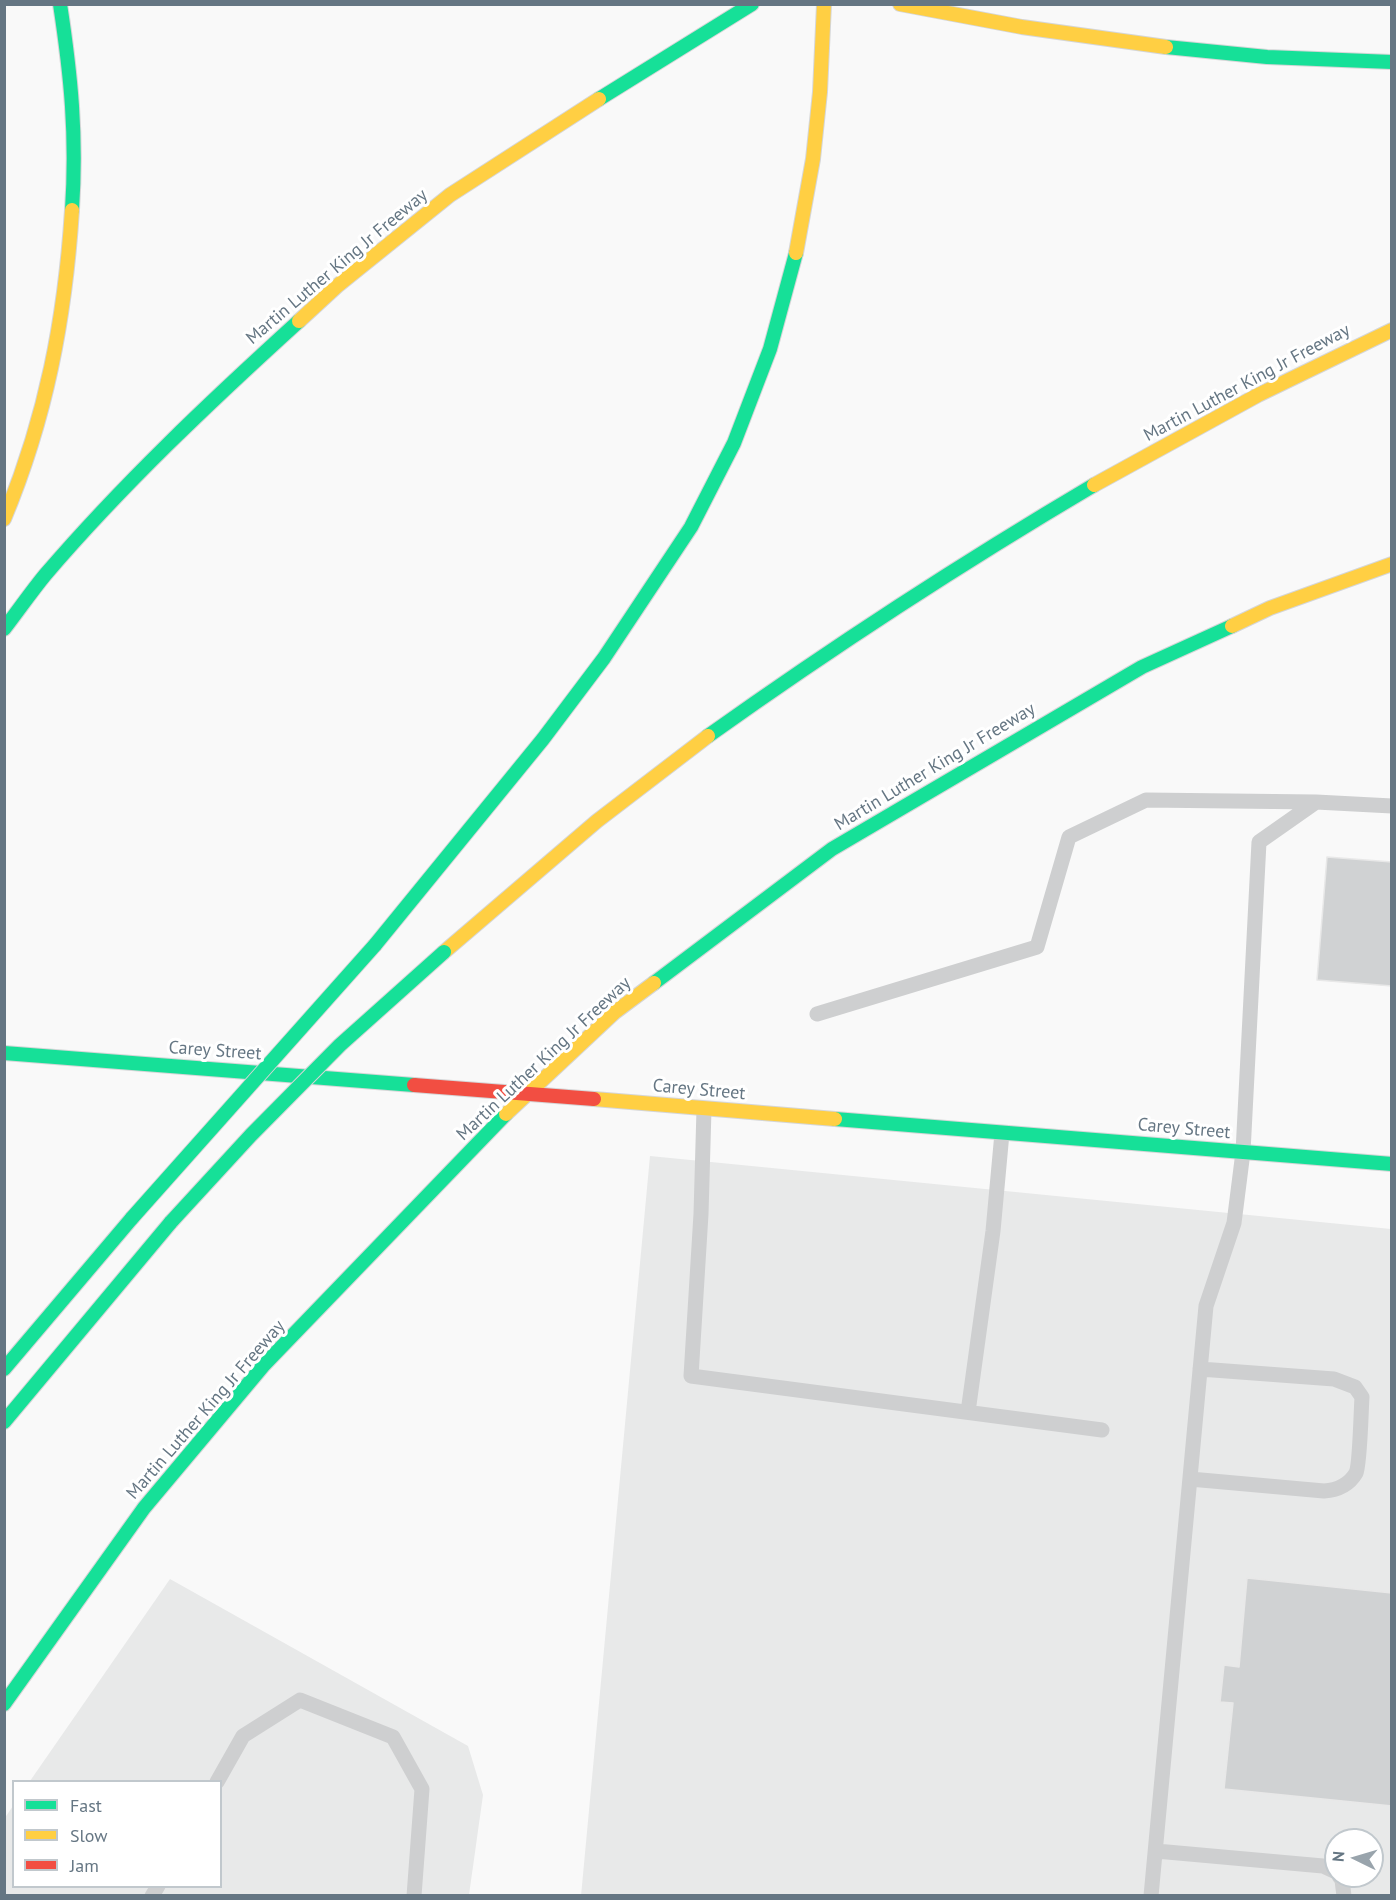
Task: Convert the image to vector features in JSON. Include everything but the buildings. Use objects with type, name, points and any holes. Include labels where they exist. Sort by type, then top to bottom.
[{"type":"main road","points":[[4,519],[16,493],[51,376],[69,254],[75,150],[72,85],[60,4]]},
{"type":"main road","name":"Martin Luther King Jr Freeway","points":[[4,629],[44,576],[109,504],[238,376],[337,286],[450,195],[752,4]]},
{"type":"main road","points":[[4,1369],[132,1218],[375,945],[543,739],[597,667],[691,527],[734,443],[770,349],[794,262],[813,159],[820,92],[824,4]]},
{"type":"main road","points":[[900,4],[1057,34],[1164,48],[1273,58],[1392,62]]},
{"type":"main road","name":"Martin Luther King Jr Freeway","points":[[4,1422],[171,1222],[251,1135],[340,1046],[541,867],[652,778],[810,665],[1037,519],[1188,432],[1316,364],[1392,330]]},
{"type":"main road","name":"Martin Luther King Jr Freeway","points":[[4,1704],[144,1508],[264,1366],[494,1125],[615,1012],[832,849],[1142,667],[1270,608],[1392,564]]},
{"type":"main road","name":"Carey Street","points":[[4,1053],[1392,1164]]},
{"type":"lane","points":[[817,1014],[1037,947],[1069,837],[1146,800],[1316,802],[1392,806]]},
{"type":"lane","points":[[1151,1896],[1206,1306],[1234,1223],[1243,1152],[1259,842],[1316,802]]},
{"type":"lane","points":[[704,1109],[701,1214],[691,1376],[1102,1430]]},
{"type":"lane","points":[[968,1412],[993,1230],[1002,1133]]},
{"type":"lane","points":[[1190,1479],[1324,1491],[1336,1490],[1348,1483],[1357,1471],[1362,1397],[1355,1387],[1334,1379],[1200,1369]]},
{"type":"lane","points":[[218,1780],[243,1736],[300,1700],[393,1737],[422,1789],[414,1896]]},
{"type":"lane","points":[[1156,1851],[1324,1866]]},
{"type":"shaded area","points":[[650,1156],[1391,1229],[1391,1895],[581,1896]]},
{"type":"shaded area","points":[[170,1579],[468,1746],[483,1795],[469,1895],[5,1895],[4,1819],[12,1807],[12,1888],[222,1888],[222,1780],[31,1780]]},
{"type":"traffic: fast","points":[[60,4],[72,106],[74,157],[72,210]]},
{"type":"traffic: fast","points":[[599,99],[752,4]]},
{"type":"traffic: fast","points":[[1166,47],[1267,57],[1392,62]]},
{"type":"traffic: fast","points":[[375,945],[543,739],[604,658],[691,527],[734,443],[770,349],[796,253]]},
{"type":"traffic: fast","points":[[4,629],[45,575],[105,508],[299,321]]},
{"type":"traffic: fast","points":[[708,736],[898,606],[1094,485]]},
{"type":"traffic: fast","points":[[654,983],[832,849],[1142,667],[1232,626]]},
{"type":"traffic: fast","points":[[132,1218],[375,945]]},
{"type":"traffic: fast","points":[[171,1222],[251,1135],[340,1045],[444,952]]},
{"type":"traffic: fast","points":[[4,1053],[414,1085]]},
{"type":"traffic: fast","points":[[4,1704],[144,1508],[263,1366],[506,1114]]},
{"type":"traffic: fast","points":[[835,1119],[1392,1164]]},
{"type":"traffic: fast","points":[[4,1369],[132,1218]]},
{"type":"traffic: fast","points":[[4,1422],[171,1222]]},
{"type":"traffic: slow","points":[[796,253],[813,159],[820,92],[824,4]]},
{"type":"traffic: slow","points":[[900,4],[1022,27],[1166,47]]},
{"type":"traffic: slow","points":[[299,321],[337,286],[450,195],[599,99]]},
{"type":"traffic: slow","points":[[4,519],[31,443],[51,368],[64,290],[72,210]]},
{"type":"traffic: slow","points":[[1094,485],[1258,395],[1392,330]]},
{"type":"traffic: slow","points":[[1232,626],[1270,608],[1392,564]]},
{"type":"traffic: slow","points":[[444,952],[597,821],[708,736]]},
{"type":"traffic: slow","points":[[506,1114],[615,1012],[654,983]]},
{"type":"traffic: slow","points":[[594,1099],[835,1119]]},
{"type":"traffic: jam","points":[[414,1085],[594,1099]]}]
